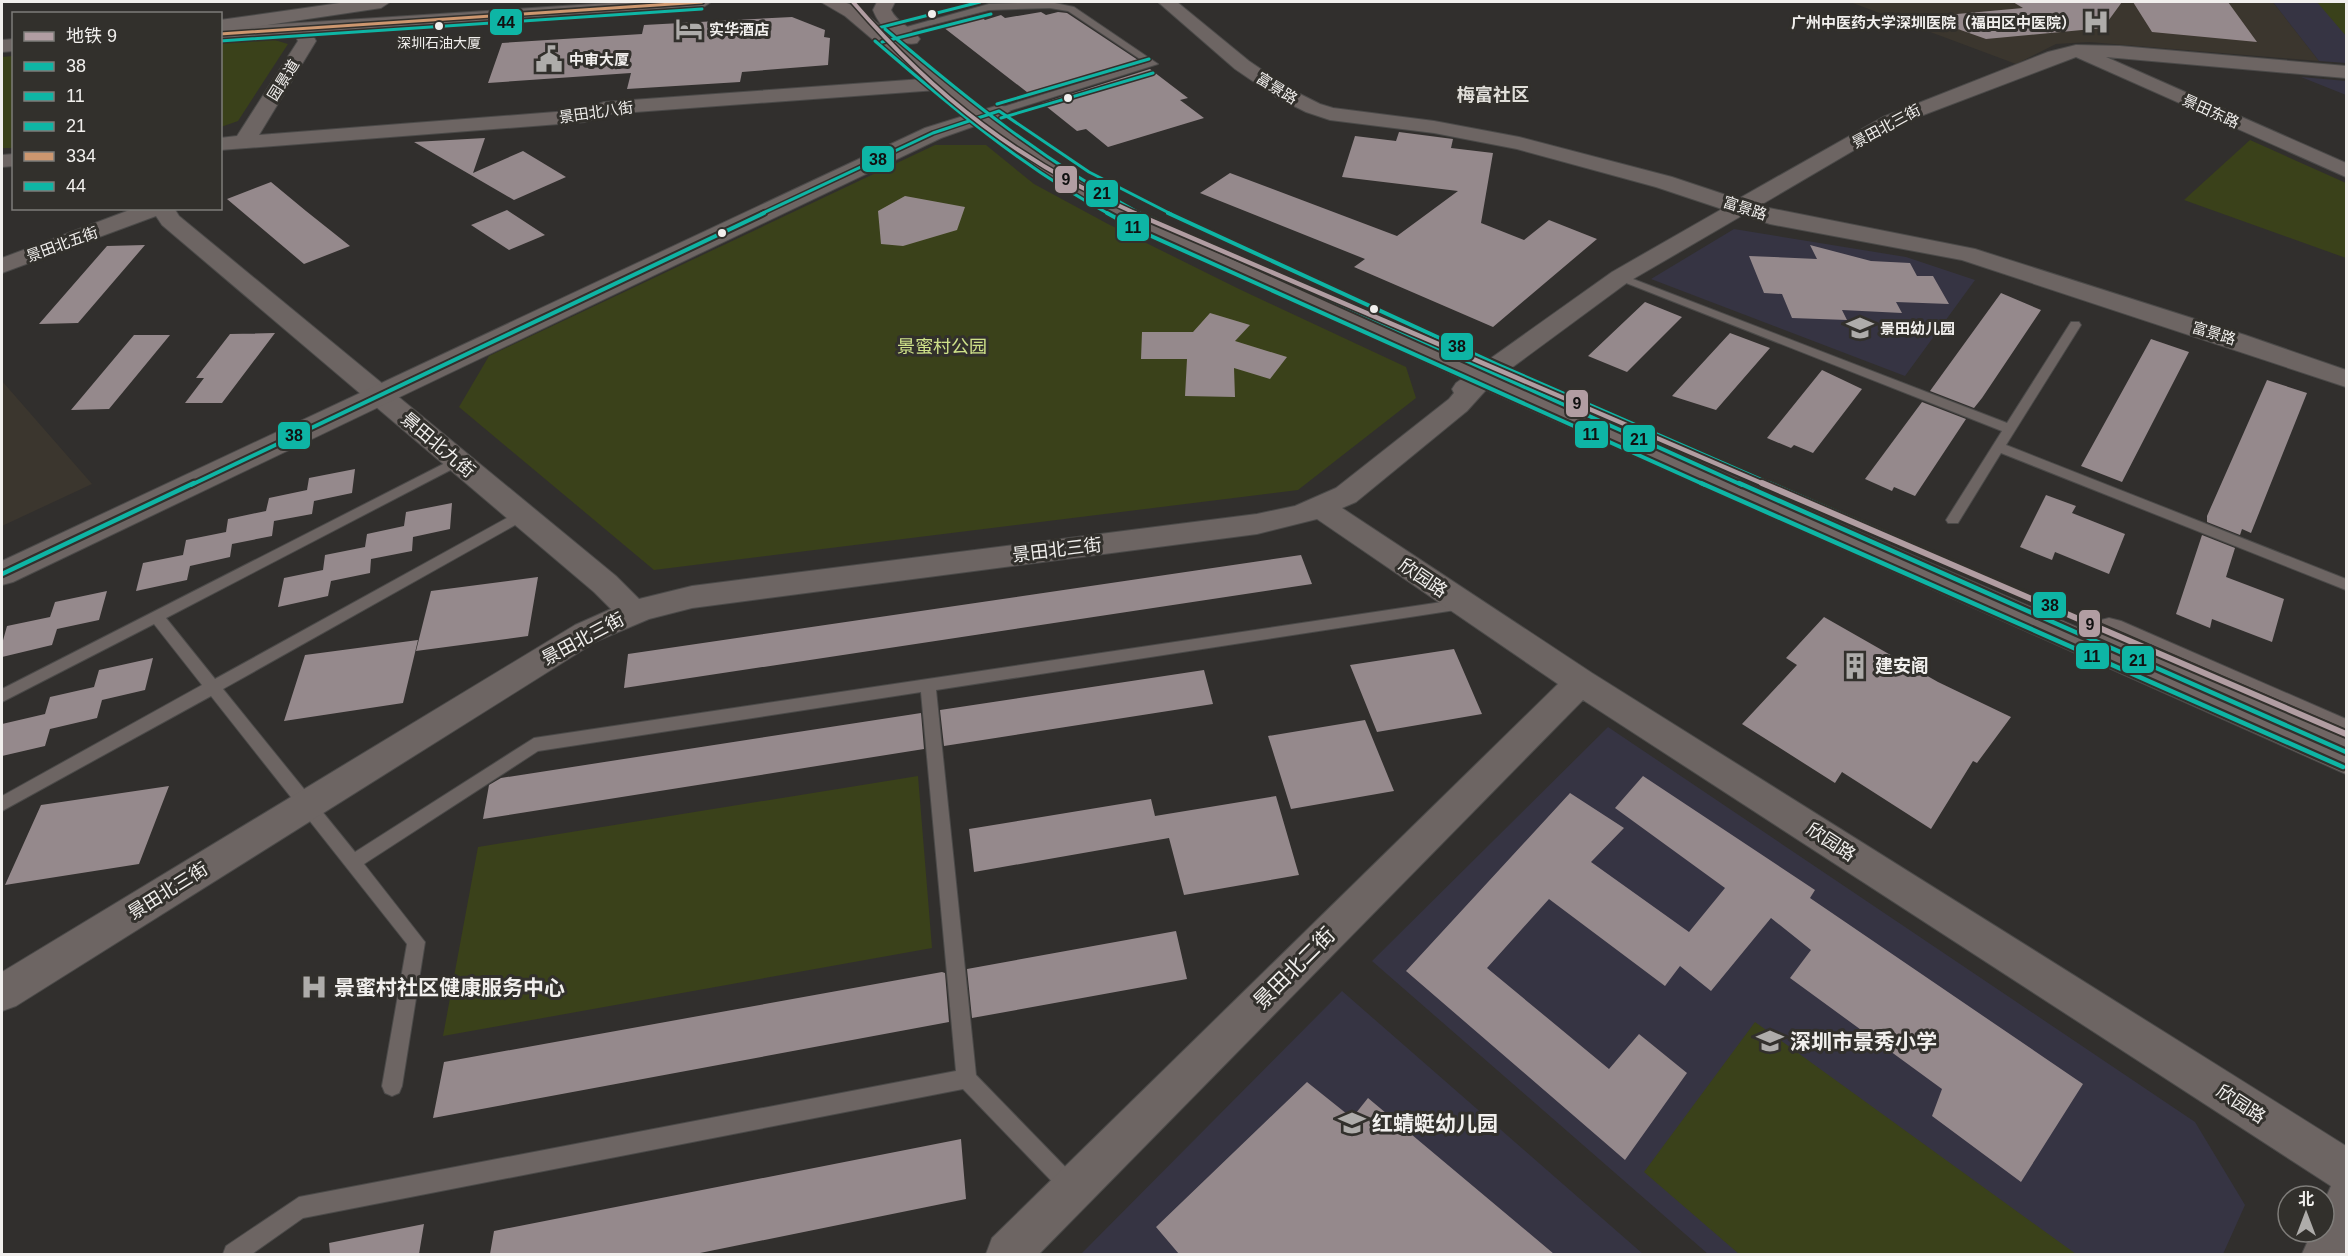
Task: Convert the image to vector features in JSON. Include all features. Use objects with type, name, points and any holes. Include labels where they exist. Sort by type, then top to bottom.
[{"type":"highway","points":[[222,26],[381,2]]},
{"type":"main road","points":[[830,2],[889,33],[1079,189],[1143,224],[2346,734]]},
{"type":"main road","points":[[886,2],[882,10],[889,33],[937,84],[988,113]]},
{"type":"main road","points":[[1491,371],[2346,760]]},
{"type":"street","points":[[222,34],[702,2]]},
{"type":"street","name":"富景路","points":[[1167,2],[1242,65],[1283,93],[1330,114],[1465,132],[1539,147],[1664,182],[1770,217],[1880,236],[1994,262],[2256,346],[2346,379]]},
{"type":"street","name":"园景道","points":[[244,142],[307,41],[302,32],[285,30]]},
{"type":"street","name":"景田北三街","points":[[2,993],[586,633],[633,613],[692,597],[1257,524],[1292,517],[1338,500],[1352,490],[1458,405],[1491,371],[1620,277],[1890,121],[2047,59],[2076,51],[2120,51],[2346,72]]},
{"type":"street","name":"景田东路","points":[[2076,51],[2346,171]]},
{"type":"street","name":"景田北八街","points":[[222,144],[585,116],[604,108],[937,84]]},
{"type":"street","points":[[2,574],[933,133],[988,113]]},
{"type":"street","name":"景田北五街","points":[[2,266],[152,210]]},
{"type":"street","name":"景田北九街","points":[[164,210],[170,220],[605,584],[633,613]]},
{"type":"street","name":"欣园路","points":[[1320,506],[1580,682],[2346,1171]]},
{"type":"street","name":"景田北二街","points":[[1008,1254],[1580,682]]},
{"type":"street","points":[[2325,1254],[2346,1202]]},
{"type":"lane","points":[[889,33],[989,7],[1050,5],[1071,9],[1153,64],[988,113]]},
{"type":"lane","points":[[1620,277],[2010,429]]},
{"type":"lane","points":[[1953,520],[2075,325]]},
{"type":"lane","points":[[1998,447],[2346,585]]},
{"type":"lane","points":[[2,696],[457,460]]},
{"type":"lane","points":[[2,804],[521,516]]},
{"type":"lane","points":[[352,863],[534,745],[1462,604]]},
{"type":"lane","points":[[156,616],[416,942],[392,1086]]},
{"type":"lane","points":[[928,685],[967,1079],[1073,1189]]},
{"type":"lane","points":[[234,1254],[299,1208],[967,1079]]},
{"type":"shaded area","name":"广州中医药大学深圳医院（福田区中医院）","points":[[1850,2],[2273,2],[2319,61],[2089,42],[2056,44],[2016,64]]},
{"type":"shaded area","points":[[2273,2],[2346,2],[2346,63],[2319,61]]},
{"type":"shaded area","points":[[2301,77],[2346,81],[2346,95]]},
{"type":"shaded area","name":"景田幼儿园","points":[[1734,229],[1906,257],[1975,280],[1905,376],[1651,279]]},
{"type":"shaded area","points":[[2,381],[92,484],[2,526]]},
{"type":"shaded area","name":"深圳市景秀小学","points":[[1608,727],[2195,1122],[2245,1205],[2223,1254],[1708,1254],[1372,961]]},
{"type":"shaded area","name":"红蜻蜓幼儿园","points":[[1342,991],[1643,1254],[1081,1254]]},
{"type":"green space","points":[[2317,2],[2346,2],[2346,36]]},
{"type":"green space","points":[[268,38],[288,44],[238,121],[222,127],[222,42]]},
{"type":"green space","points":[[12,56],[12,148],[2,148],[2,57]]},
{"type":"green space","points":[[2250,140],[2346,183],[2346,258],[2184,200]]},
{"type":"green space","name":"景蜜村公园","points":[[935,145],[986,145],[1034,184],[1108,224],[1239,289],[1406,367],[1416,398],[1298,490],[654,570],[459,407],[489,356]]},
{"type":"green space","points":[[918,776],[932,948],[443,1036],[478,847]]},
{"type":"green space","points":[[1755,1022],[2076,1254],[1739,1254],[1644,1172]]},
{"type":"building","points":[[2013,2],[2122,2],[2103,28],[1986,39],[1924,17],[2023,8]]},
{"type":"building","points":[[2133,2],[2228,2],[2257,42],[2152,32]]},
{"type":"building","points":[[1041,12],[1046,15],[1058,12],[1067,13],[1141,62],[1032,96],[943,27],[981,17],[985,20],[1001,15],[1005,18]]},
{"type":"building","points":[[792,17],[825,30],[824,37],[830,38],[828,65],[742,72],[740,82],[627,89],[631,73],[488,83],[502,43],[642,34],[644,25]]},
{"type":"building","points":[[1150,69],[1188,98],[1180,100],[1204,118],[1108,147],[1086,129],[1077,131],[1042,103]]},
{"type":"building","points":[[1399,132],[1453,139],[1451,148],[1493,153],[1481,223],[1524,240],[1549,220],[1597,239],[1493,327],[1354,267],[1365,259],[1200,193],[1230,173],[1397,236],[1458,191],[1342,177],[1355,136],[1396,141]]},
{"type":"building","points":[[485,138],[473,173],[523,151],[566,177],[514,200],[414,142]]},
{"type":"building","points":[[271,182],[350,246],[304,264],[227,199]]},
{"type":"building","points":[[905,196],[965,207],[957,230],[903,246],[881,244],[878,211]]},
{"type":"building","points":[[507,210],[545,235],[509,250],[471,225]]},
{"type":"building","points":[[145,245],[78,323],[39,324],[107,246]]},
{"type":"building","points":[[1810,245],[1871,261],[1910,263],[1917,276],[1933,276],[1949,304],[1896,302],[1902,313],[1842,310],[1847,320],[1792,318],[1782,294],[1764,293],[1749,256],[1817,259]]},
{"type":"building","points":[[2001,293],[2041,310],[1982,398],[1974,408],[1930,391]]},
{"type":"building","points":[[1645,302],[1682,317],[1627,372],[1588,356]]},
{"type":"building","points":[[1210,313],[1250,325],[1235,341],[1287,357],[1270,379],[1234,368],[1235,397],[1185,396],[1187,359],[1141,359],[1142,332],[1193,332]]},
{"type":"building","points":[[275,333],[222,403],[185,403],[204,378],[196,378],[230,334]]},
{"type":"building","points":[[1730,333],[1770,348],[1716,410],[1672,396]]},
{"type":"building","points":[[134,335],[170,335],[109,409],[71,410]]},
{"type":"building","points":[[2151,339],[2189,352],[2122,482],[2081,466]]},
{"type":"building","points":[[1822,370],[1862,389],[1813,453],[1794,445],[1791,448],[1767,438]]},
{"type":"building","points":[[2267,380],[2307,393],[2251,533],[2242,529],[2240,535],[2207,522],[2207,516]]},
{"type":"building","points":[[1922,402],[1966,419],[1915,496],[1894,487],[1892,491],[1865,479]]},
{"type":"building","points":[[355,469],[352,493],[314,501],[312,514],[274,521],[272,536],[232,544],[230,557],[190,566],[187,580],[136,591],[143,563],[183,555],[186,540],[226,532],[228,519],[266,511],[269,498],[307,490],[309,478]]},
{"type":"building","points":[[2046,495],[2076,506],[2072,513],[2125,534],[2109,574],[2055,552],[2052,560],[2020,547]]},
{"type":"building","points":[[452,503],[450,529],[413,537],[412,551],[371,559],[370,573],[331,581],[328,596],[278,607],[284,578],[323,570],[325,555],[365,547],[367,534],[404,526],[406,512]]},
{"type":"building","points":[[2202,535],[2235,548],[2226,577],[2284,599],[2272,642],[2212,619],[2210,628],[2176,614]]},
{"type":"building","points":[[1301,555],[1312,584],[624,688],[628,654]]},
{"type":"building","points":[[538,577],[528,636],[416,651],[431,591]]},
{"type":"building","points":[[107,591],[99,620],[57,629],[52,645],[2,657],[2,644],[7,626],[50,617],[55,602]]},
{"type":"building","points":[[1824,617],[1938,682],[2011,717],[1977,763],[1973,761],[1931,829],[1842,772],[1835,783],[1742,724],[1797,665],[1786,658]]},
{"type":"building","points":[[418,640],[403,703],[284,721],[305,655]]},
{"type":"building","points":[[1454,649],[1482,714],[1377,732],[1350,665]]},
{"type":"building","points":[[153,658],[145,690],[102,700],[97,718],[50,729],[45,746],[2,756],[2,724],[45,714],[50,697],[94,687],[99,670]]},
{"type":"building","points":[[1204,670],[1213,704],[944,746],[940,710]]},
{"type":"building","points":[[921,713],[924,749],[483,819],[489,785],[501,778]]},
{"type":"building","points":[[1365,720],[1394,791],[1291,809],[1268,736]]},
{"type":"building","points":[[1643,776],[1815,890],[1810,898],[2083,1084],[2021,1182],[1932,1116],[1942,1089],[1790,978],[1811,950],[1771,918],[1711,991],[1680,966],[1665,986],[1549,899],[1487,968],[1609,1069],[1639,1034],[1687,1073],[1625,1160],[1406,971],[1570,793],[1624,828],[1591,862],[1689,932],[1725,888],[1615,808]]},
{"type":"building","points":[[169,786],[139,864],[5,885],[41,805]]},
{"type":"building","points":[[1276,796],[1299,875],[1184,895],[1169,838],[974,872],[969,829],[1151,799],[1155,816]]},
{"type":"building","points":[[1176,931],[1187,979],[972,1018],[967,969]]},
{"type":"building","points":[[945,973],[949,1022],[433,1118],[444,1062]]},
{"type":"building","name":"红蜻蜓幼儿园","points":[[1307,1082],[1352,1118],[1368,1098],[1554,1254],[1179,1254],[1156,1227]]},
{"type":"building","points":[[961,1139],[966,1199],[695,1254],[490,1254],[494,1231]]},
{"type":"building","points":[[424,1224],[419,1254],[330,1254],[329,1243]]},
{"type":"metro line","name":"9","points":[[853,2],[917,70],[963,111],[1039,165],[1086,190],[1134,213],[2346,734]]},
{"type":"transit line","name":"334","points":[[222,34],[702,2]]},
{"type":"transit line","name":"21","points":[[878,28],[980,2]]},
{"type":"transit line","name":"44","points":[[222,41],[702,9]]},
{"type":"transit line","name":"11","points":[[882,42],[991,14]]},
{"type":"transit line","name":"21","points":[[885,29],[942,78],[1029,146],[1083,183],[1146,217],[1486,371],[2346,752]]},
{"type":"transit line","name":"11","points":[[875,41],[932,90],[1021,158],[1075,196],[1140,231],[1480,385],[2343,767]]},
{"type":"transit line","name":"21","points":[[997,104],[1149,59]]},
{"type":"transit line","name":"11","points":[[1001,118],[1153,73]]},
{"type":"transit line","name":"38","points":[[2,574],[933,133],[999,111],[1089,172],[1199,229],[1498,365],[2346,734]]},
{"type":"place","name":"广州中医药大学深圳医院（福田区中医院）","points":[[2096,22]]},
{"type":"place","name":"深圳石油大厦","points":[[439,26]]},
{"type":"place","name":"实华酒店","points":[[689,29]]},
{"type":"place","name":"中审大厦","points":[[549,59]]},
{"type":"place","name":"景田幼儿园","points":[[1860,328]]},
{"type":"place","name":"建安阁","points":[[1855,666]]},
{"type":"place","name":"景蜜村社区健康服务中心","points":[[314,987]]},
{"type":"place","name":"深圳市景秀小学","points":[[1770,1041]]},
{"type":"place","name":"红蜻蜓幼儿园","points":[[1352,1123]]},
{"type":"district","name":"梅富社区","points":[[1493,95]]}]
